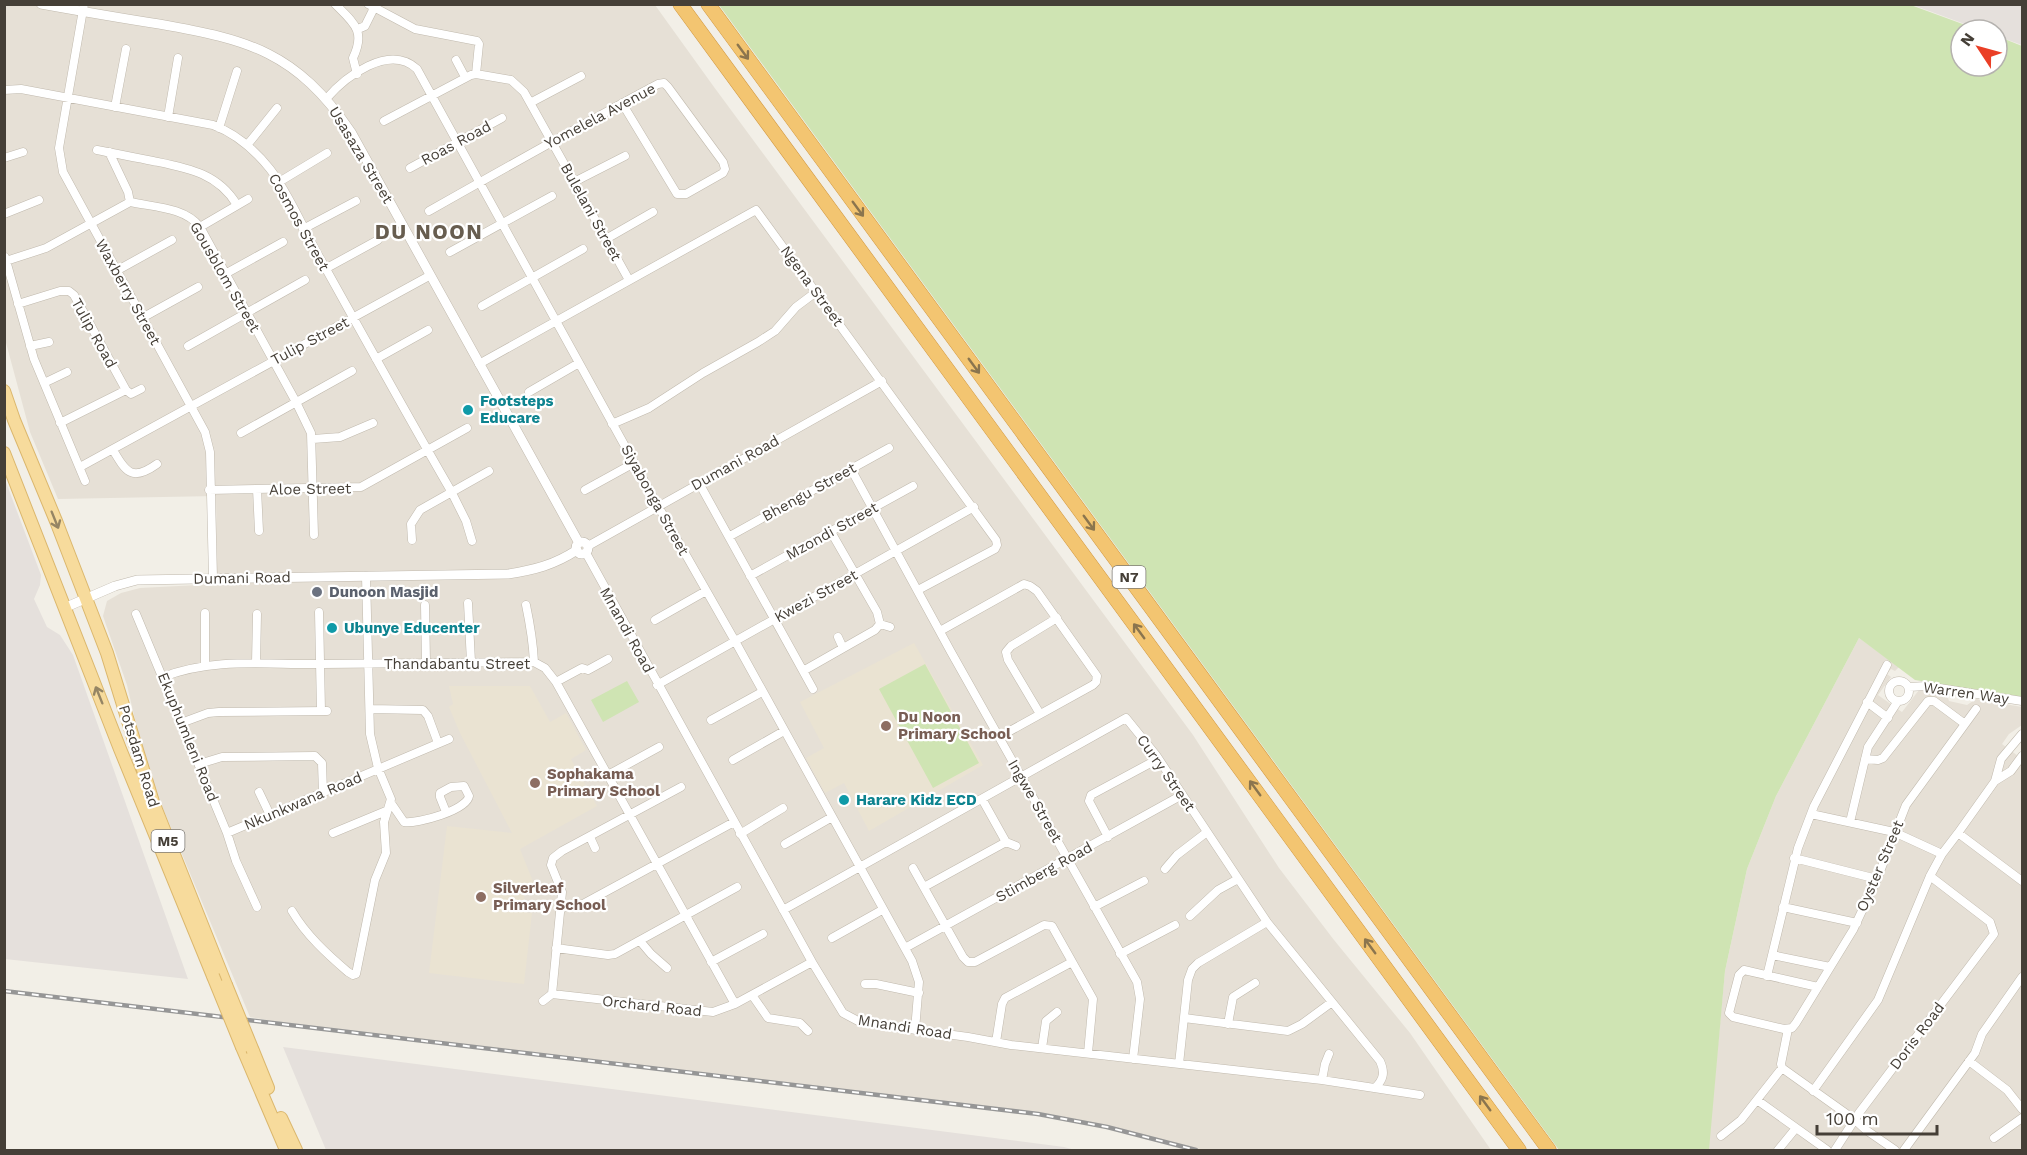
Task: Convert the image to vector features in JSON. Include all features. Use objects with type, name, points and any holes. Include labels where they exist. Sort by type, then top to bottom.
[{"type":"highway","name":"N7","points":[[680,4],[1519,1150]]},
{"type":"highway","name":"N7","points":[[708,4],[1549,1150]]},
{"type":"main road","name":"Potsdam Road","points":[[4,391],[87,599],[114,673],[153,802],[226,985],[286,1150]]},
{"type":"main road","name":"Potsdam Road","points":[[4,453],[64,608],[213,976],[296,1150]]},
{"type":"street","name":"Usasaza Street","points":[[41,4],[84,8],[214,35],[246,44],[289,66],[326,99],[351,132],[582,548]]},
{"type":"street","points":[[335,4],[358,29],[359,46],[353,58],[357,74]]},
{"type":"street","points":[[358,29],[365,26],[371,7],[415,30],[477,41],[479,45],[476,74]]},
{"type":"street","name":"Waxberry Street","points":[[84,8],[58,148],[60,163],[90,224],[205,432],[208,442],[213,578]]},
{"type":"street","points":[[115,107],[126,49]]},
{"type":"street","points":[[168,117],[178,58]]},
{"type":"street","name":"Siyabonga Street","points":[[326,99],[337,87],[385,59],[399,60],[417,69],[657,506],[735,641],[905,948],[917,972],[919,993],[915,1030]]},
{"type":"street","points":[[456,60],[465,77]]},
{"type":"street","points":[[219,128],[237,71]]},
{"type":"street","name":"Bulelani Street","points":[[384,121],[465,77],[476,74],[514,82],[530,103],[630,280]]},
{"type":"street","points":[[530,103],[581,76]]},
{"type":"street","name":"Yomelela Avenue","points":[[429,211],[622,103],[658,84],[666,85],[723,162],[725,169],[720,176],[686,194],[679,195],[672,189],[622,103]]},
{"type":"street","name":"Cosmos Street","points":[[4,90],[16,89],[219,128],[230,132],[248,144],[279,182],[303,229],[451,491],[466,521],[472,541]]},
{"type":"street","points":[[248,144],[277,108]]},
{"type":"street","name":"Roas Road","points":[[410,168],[458,144],[502,118]]},
{"type":"street","points":[[97,150],[196,170],[214,179],[237,205]]},
{"type":"street","points":[[4,158],[23,152]]},
{"type":"street","points":[[85,481],[30,346],[5,259],[45,248],[130,202],[128,192],[109,152]]},
{"type":"street","points":[[279,182],[327,153]]},
{"type":"street","points":[[574,182],[625,156]]},
{"type":"street","points":[[450,252],[552,196]]},
{"type":"street","points":[[200,227],[248,199]]},
{"type":"street","points":[[4,214],[39,200]]},
{"type":"street","points":[[303,229],[356,201]]},
{"type":"street","name":"Gousblom Street","points":[[130,202],[185,214],[200,227],[296,402],[313,440],[314,535]]},
{"type":"street","name":"Ngena Street","points":[[479,364],[756,210],[974,507],[997,542],[995,549],[918,590]]},
{"type":"street","points":[[606,239],[653,212]]},
{"type":"street","points":[[116,271],[172,240]]},
{"type":"street","points":[[326,269],[378,240]]},
{"type":"street","points":[[225,274],[283,242]]},
{"type":"street","points":[[482,306],[583,249]]},
{"type":"street","name":"Tulip Street","points":[[80,467],[429,276]]},
{"type":"street","points":[[188,346],[305,280]]},
{"type":"street","points":[[142,318],[198,286]]},
{"type":"street","name":"Tulip Road","points":[[18,304],[60,291],[72,293],[126,390]]},
{"type":"street","points":[[612,424],[649,408],[775,331],[795,307],[816,291]]},
{"type":"street","points":[[376,358],[428,330]]},
{"type":"street","points":[[30,346],[49,342]]},
{"type":"street","points":[[529,392],[579,363]]},
{"type":"street","points":[[241,433],[352,371]]},
{"type":"street","points":[[44,382],[67,372]]},
{"type":"street","name":"Dumani Road","points":[[64,608],[115,586],[137,580],[508,574],[547,566],[882,381]]},
{"type":"street","points":[[60,423],[126,390],[131,394],[141,389]]},
{"type":"street","points":[[313,440],[340,437],[373,423]]},
{"type":"street","name":"Aloe Street","points":[[209,490],[361,487],[467,428]]},
{"type":"street","name":"Bhengu Street","points":[[730,536],[889,448]]},
{"type":"street","points":[[113,450],[124,470],[131,473],[142,473],[157,464]]},
{"type":"street","points":[[585,490],[634,463]]},
{"type":"street","name":"Ingwe Street","points":[[851,469],[1137,982],[1140,992],[1133,1059]]},
{"type":"street","points":[[412,540],[411,524],[416,514],[428,504],[489,471]]},
{"type":"street","points":[[699,483],[813,689]]},
{"type":"street","name":"Mzondi Street","points":[[750,576],[913,486]]},
{"type":"street","points":[[257,489],[259,531]]},
{"type":"street","name":"Kwezi Street","points":[[657,684],[974,507]]},
{"type":"street","points":[[803,671],[875,630],[880,624],[879,617],[831,532]]},
{"type":"street","name":"Mnandi Road","points":[[582,548],[740,834],[843,1013],[858,1021],[996,1042],[1322,1080],[1420,1095]]},
{"type":"street","points":[[366,576],[370,734],[378,768],[391,800],[406,823],[424,820],[446,812]]},
{"type":"street","points":[[940,631],[1024,584],[1034,588],[1057,618],[1097,679],[1092,685],[999,737]]},
{"type":"street","points":[[655,620],[706,591]]},
{"type":"street","points":[[468,603],[471,662]]},
{"type":"street","points":[[425,605],[426,663]]},
{"type":"street","points":[[526,605],[533,637],[534,662]]},
{"type":"street","points":[[181,723],[208,713],[219,712],[324,711],[319,612]]},
{"type":"street","points":[[205,613],[205,664]]},
{"type":"street","name":"Ekuphumleni Road","points":[[136,614],[227,833],[236,861],[257,907]]},
{"type":"street","points":[[256,663],[257,614]]},
{"type":"street","points":[[1040,714],[1008,660],[1006,652],[1011,646],[1057,618]]},
{"type":"street","points":[[880,624],[890,627]]},
{"type":"street","points":[[838,637],[843,648]]},
{"type":"street","points":[[556,682],[582,668],[588,670],[608,659]]},
{"type":"street","name":"Thandabantu Street","points":[[163,677],[205,664],[534,662],[545,668],[556,682],[735,1004]]},
{"type":"street","points":[[1767,976],[1794,858],[1811,814],[1887,665]]},
{"type":"street","name":"Warren Way","points":[[1909,687],[1907,697],[1898,701],[1890,695],[1890,686],[1895,681],[1902,681],[1909,687],[1926,686],[2022,701]]},
{"type":"street","points":[[711,720],[762,692]]},
{"type":"street","points":[[1865,759],[1883,758],[1928,700],[1934,701],[1965,724]]},
{"type":"street","points":[[1850,822],[1870,743],[1898,701]]},
{"type":"street","points":[[1867,702],[1888,718]]},
{"type":"street","points":[[370,709],[423,710],[430,719],[438,743]]},
{"type":"street","name":"Oyster Street","points":[[1782,1068],[1790,1028],[1857,923],[1909,800],[1976,709]]},
{"type":"street","name":"Curry Street","points":[[783,910],[1126,717],[1158,759],[1267,922],[1380,1061],[1383,1067],[1383,1077],[1375,1088]]},
{"type":"street","points":[[733,760],[784,731]]},
{"type":"street","points":[[1813,1091],[1878,1000],[1930,876],[1942,854],[1995,781],[2001,759],[2022,734]]},
{"type":"street","name":"Nkunkwana Road","points":[[227,833],[449,739]]},
{"type":"street","points":[[608,775],[659,747]]},
{"type":"street","points":[[199,764],[222,757],[315,756],[322,763],[323,793]]},
{"type":"street","points":[[1995,781],[2011,771],[2022,756]]},
{"type":"street","points":[[1108,837],[1089,801],[1091,795],[1158,759]]},
{"type":"street","points":[[543,1000],[552,994],[561,908],[562,892],[551,862],[555,855],[681,786]]},
{"type":"street","points":[[259,792],[270,815]]},
{"type":"street","name":"Stimberg Road","points":[[905,948],[1182,795]]},
{"type":"street","points":[[982,799],[1006,842],[1016,846]]},
{"type":"street","points":[[292,911],[307,933],[322,949],[348,972],[356,974],[375,880],[386,853],[384,822],[391,800]]},
{"type":"street","points":[[740,834],[783,808]]},
{"type":"street","points":[[333,833],[386,811]]},
{"type":"street","points":[[1811,814],[1894,832],[1942,854]]},
{"type":"street","points":[[784,844],[831,817]]},
{"type":"street","points":[[561,908],[583,904],[734,822]]},
{"type":"street","points":[[1165,868],[1177,855],[1207,832]]},
{"type":"street","points":[[1958,833],[2022,881]]},
{"type":"street","points":[[590,837],[595,848]]},
{"type":"street","points":[[924,887],[1006,842]]},
{"type":"street","points":[[1794,858],[1877,879]]},
{"type":"street","points":[[913,868],[965,960],[971,963],[1044,925],[1050,925],[1055,930],[1093,1001],[1088,1053]]},
{"type":"street","name":"Doris Road","points":[[1835,1150],[1903,1054],[1994,933],[1990,922],[1930,876]]},
{"type":"street","points":[[1190,916],[1218,890],[1238,879]]},
{"type":"street","points":[[1094,906],[1144,880]]},
{"type":"street","points":[[556,948],[608,955],[619,952],[737,887]]},
{"type":"street","points":[[1783,907],[1857,923]]},
{"type":"street","points":[[832,938],[882,910]]},
{"type":"street","points":[[1179,1064],[1191,969],[1267,922]]},
{"type":"street","points":[[1120,954],[1175,924]]},
{"type":"street","points":[[711,962],[763,934]]},
{"type":"street","points":[[640,941],[667,968]]},
{"type":"street","points":[[1772,954],[1830,967]]},
{"type":"street","name":"Orchard Road","points":[[552,994],[720,1011],[812,962]]},
{"type":"street","points":[[996,1042],[1002,1004],[1005,999],[1072,962]]},
{"type":"street","points":[[1790,1028],[1733,1017],[1729,1013],[1740,972],[1744,970],[1818,987]]},
{"type":"street","points":[[1904,1150],[1975,1053],[1982,1034],[2022,977]]},
{"type":"street","points":[[1228,1024],[1233,997],[1255,983]]},
{"type":"street","points":[[865,984],[876,984],[919,993]]},
{"type":"street","points":[[752,995],[768,1018],[800,1023],[808,1031]]},
{"type":"street","points":[[1184,1018],[1288,1031],[1302,1024],[1332,1002]]},
{"type":"street","points":[[1042,1048],[1046,1021],[1057,1012]]},
{"type":"street","points":[[1322,1080],[1329,1054]]},
{"type":"street","points":[[1969,1061],[2007,1090],[2021,1104]]},
{"type":"street","points":[[1721,1137],[1741,1120],[1782,1068],[1895,1150]]},
{"type":"street","points":[[1757,1100],[1827,1150]]},
{"type":"street","points":[[1994,1138],[2022,1118]]},
{"type":"street","points":[[1778,1150],[1796,1128]]},
{"type":"shaded area","points":[[4,5],[655,5],[1193,735],[1279,868],[1410,1033],[1491,1150],[1194,1150],[1059,1117],[315,1028],[250,1017],[154,787],[127,685],[103,616],[107,601],[121,593],[140,588],[217,584],[216,496],[58,499],[30,432],[5,339]]},
{"type":"shaded area","points":[[1913,5],[2022,5],[2022,45],[2009,40],[2009,18],[1949,18]]},
{"type":"shaded area","points":[[4,477],[41,575],[40,585],[34,599],[47,627],[60,635],[73,655],[188,979],[5,959]]},
{"type":"shaded area","points":[[1859,638],[1899,667],[1895,671],[1891,669],[1887,674],[1891,677],[1878,695],[1902,712],[1919,690],[1947,695],[1949,701],[1967,705],[1976,699],[2022,707],[2022,725],[2009,734],[2002,744],[2022,759],[2022,1150],[1708,1150],[1725,971],[1747,869],[1776,796]]},
{"type":"shaded area","name":"Du Noon Primary School","points":[[914,643],[983,765],[869,831],[844,783],[825,793],[806,758],[824,748],[800,702]]},
{"type":"shaded area","points":[[449,686],[530,686],[550,722],[566,713],[586,750],[571,759],[597,806],[520,849],[534,884],[525,888],[523,906],[528,913],[532,913],[524,984],[429,973],[447,826],[512,833],[460,733],[449,707],[453,704]]},
{"type":"shaded area","points":[[283,1047],[1064,1147],[1075,1150],[326,1150]]},
{"type":"green space","points":[[1908,4],[1949,19],[1949,78],[2009,78],[2009,41],[2022,46],[2022,697],[1915,680],[1859,638],[1776,796],[1747,869],[1725,971],[1709,1150],[1559,1150],[719,5]]},
{"type":"green space","points":[[925,664],[979,763],[933,788],[879,689]]},
{"type":"green space","points":[[627,681],[639,702],[603,722],[591,700]]},
{"type":"railway","points":[[4,991],[1038,1114],[1107,1127],[1196,1150]]},
{"type":"place","name":"Footsteps Educare","points":[[468,410]]},
{"type":"place","name":"Dunoon Masjid","points":[[317,592]]},
{"type":"place","name":"Ubunye Educenter","points":[[332,628]]},
{"type":"place","name":"Du Noon Primary School","points":[[886,726]]},
{"type":"place","name":"Sophakama Primary School","points":[[535,783]]},
{"type":"place","name":"Harare Kidz ECD","points":[[844,800]]},
{"type":"place","name":"Silverleaf Primary School","points":[[481,897]]},
{"type":"district","name":"DU NOON","points":[[429,231]]}]
